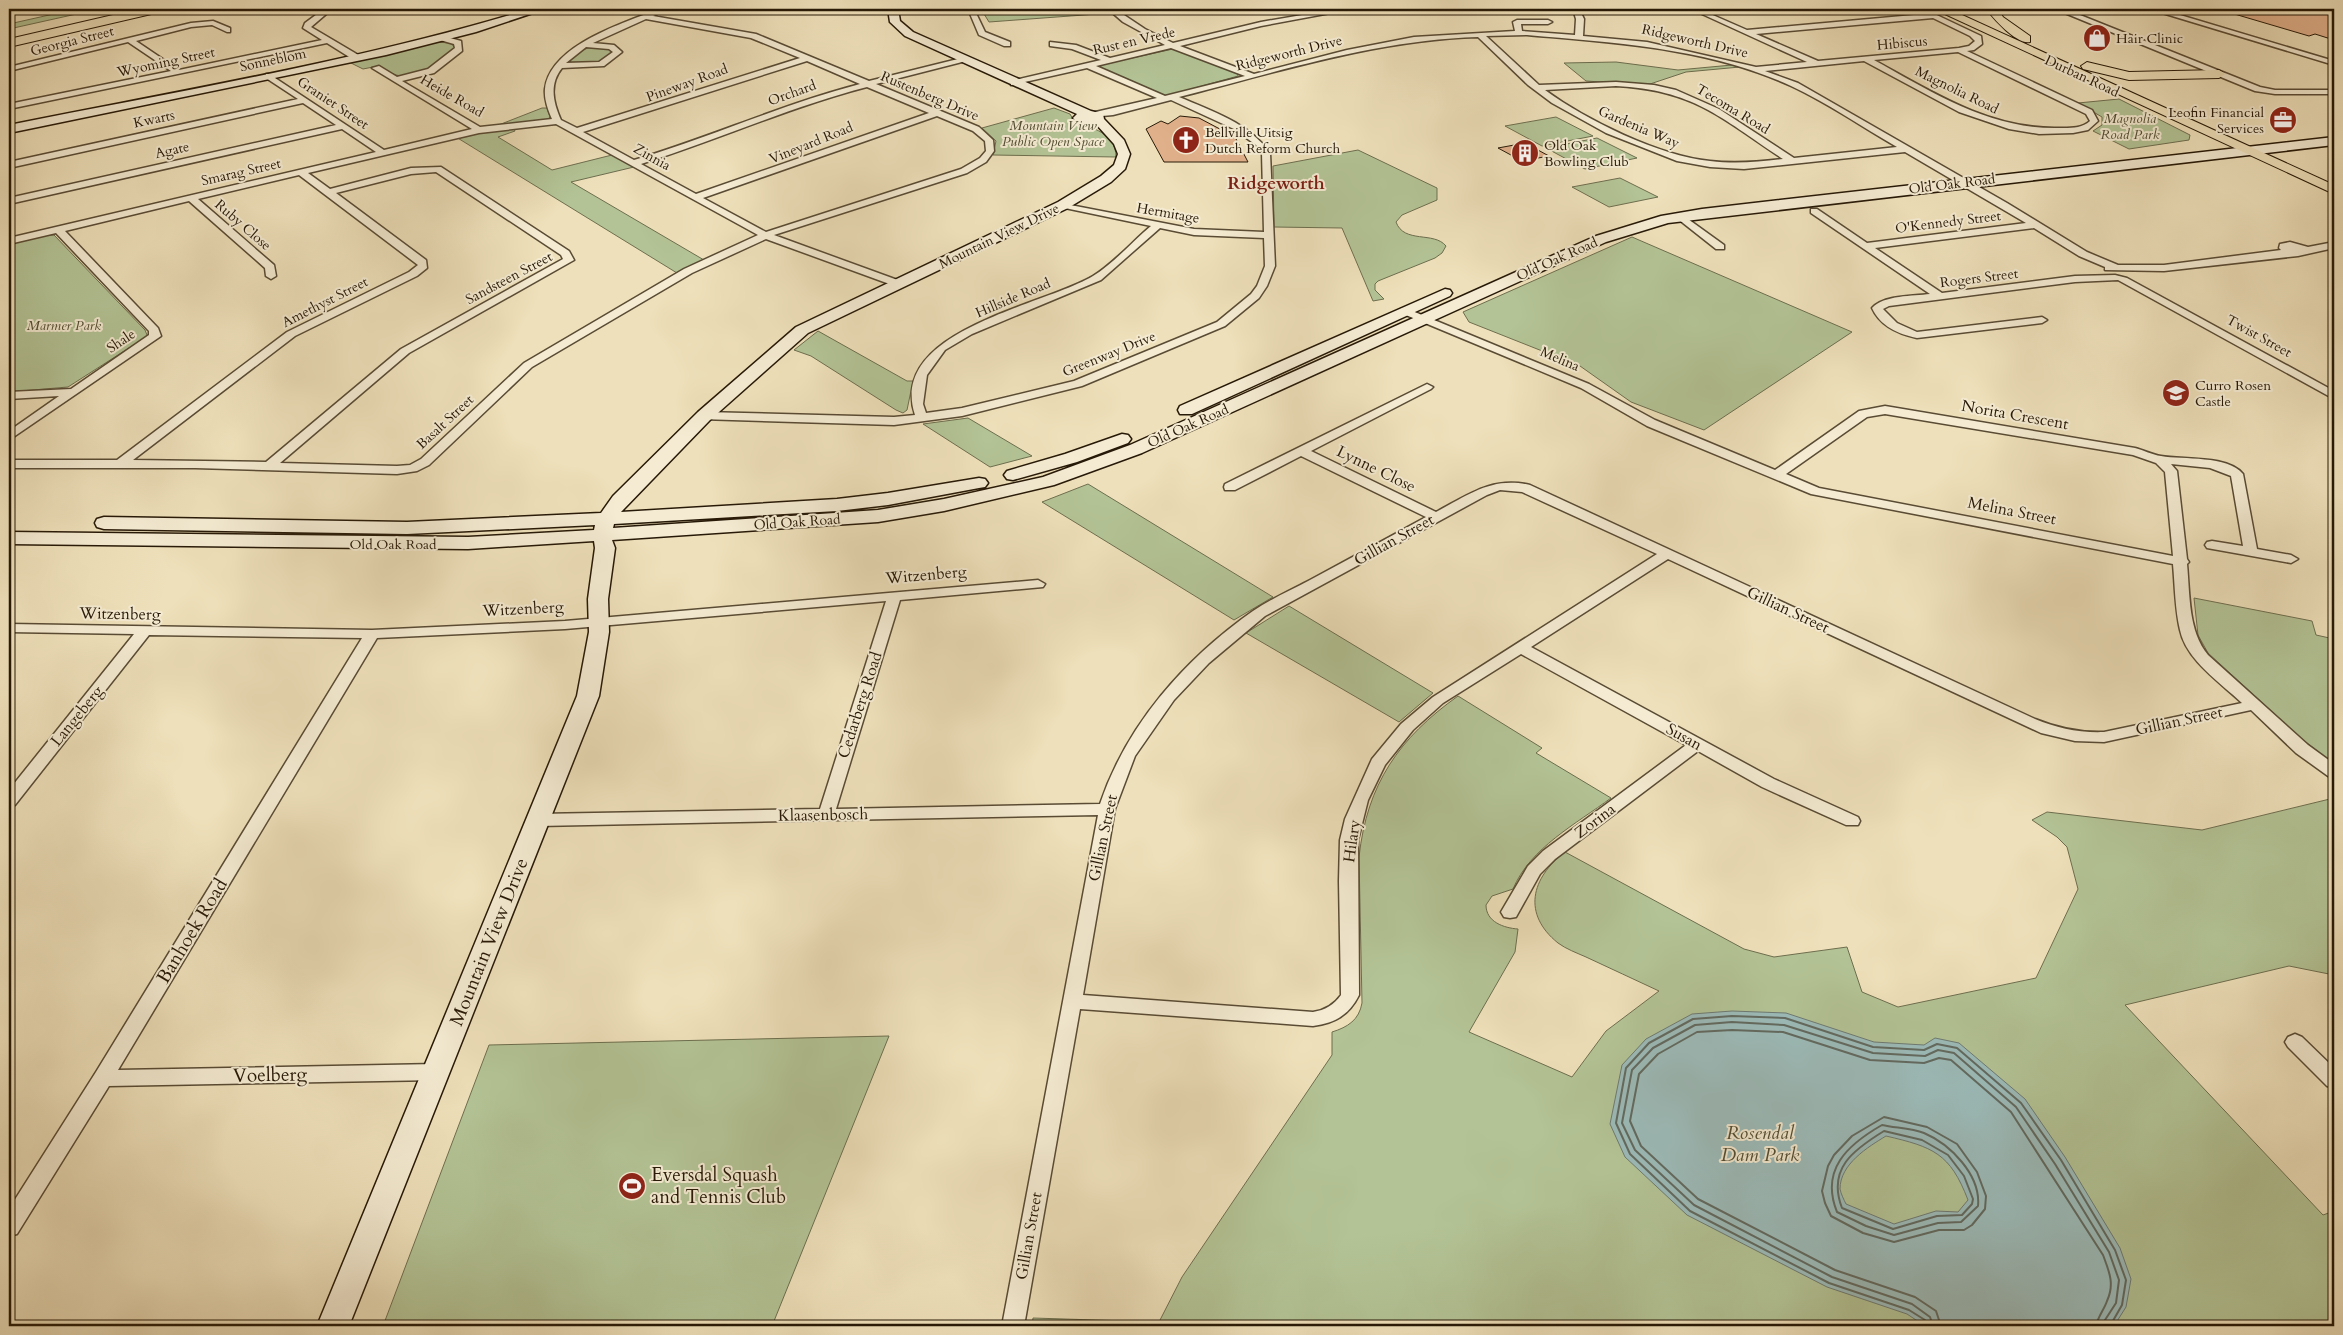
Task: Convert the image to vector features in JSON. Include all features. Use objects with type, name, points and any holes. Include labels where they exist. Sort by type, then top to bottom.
[{"type":"highway","points":[[9,33],[116,9]]},
{"type":"highway","points":[[9,43],[155,9]]},
{"type":"main road","name":"Sonneblom","points":[[9,130],[357,58],[444,38],[540,9]]},
{"type":"main road","name":"Mountain View Drive","points":[[332,1326],[437,1072],[588,696],[599,621],[598,599],[605,534],[626,493],[797,343],[830,317],[1063,205],[1106,179],[1120,166],[1123,149],[1090,118],[902,30],[894,22],[893,9]]},
{"type":"main road","name":"Durban Road","points":[[1937,12],[2231,144],[2266,148],[2334,180]]},
{"type":"main road","points":[[1996,12],[2027,40],[2058,55],[2103,71],[2124,75],[2220,74]]},
{"type":"main road","name":"Durban Road","points":[[2058,55],[2249,146],[2334,190]]},
{"type":"main road","name":"Old Oak Road","points":[[9,538],[74,537],[436,544],[605,534],[630,526],[878,516],[944,505],[1048,481],[1136,449],[1418,313],[1632,228],[1681,216],[1966,183],[2249,146],[2334,132]]},
{"type":"main road","points":[[2266,148],[2334,140]]},
{"type":"main road","name":"Old Oak Road","points":[[1542,250],[1616,221],[1678,207],[2231,144]]},
{"type":"main road","name":"Old Oak Road","points":[[1418,313],[1461,286]]},
{"type":"main road","name":"Mountain View Drive","points":[[630,526],[635,504],[642,494],[713,417]]},
{"type":"main road","name":"Old Oak Road","points":[[9,525],[77,523],[407,528],[605,534]]},
{"type":"main road","points":[[605,534],[630,526]]},
{"type":"street","points":[[328,9],[307,26],[357,58]]},
{"type":"street","points":[[558,121],[549,90],[551,80],[559,66],[585,45],[665,9]]},
{"type":"street","points":[[971,9],[982,33],[1008,44]]},
{"type":"street","points":[[1111,9],[1130,24],[1174,45],[1253,76]]},
{"type":"street","name":"Rust en Vrede","points":[[1014,83],[1279,21],[1348,9]]},
{"type":"street","points":[[1576,9],[1580,19],[1579,36]]},
{"type":"street","points":[[1694,9],[1817,64]]},
{"type":"street","name":"Hibiscus","points":[[1755,69],[1960,50],[1978,44],[1978,38],[1937,12],[1919,9]]},
{"type":"street","points":[[2059,9],[2192,65],[2269,92],[2334,92]]},
{"type":"street","points":[[2153,9],[2334,62]]},
{"type":"street","points":[[1748,32],[1937,12]]},
{"type":"street","name":"Rustenberg Drive","points":[[645,18],[748,34],[937,113],[986,136],[991,147],[987,156],[978,164],[964,171],[766,236]]},
{"type":"street","points":[[1519,33],[1516,22],[1548,22]]},
{"type":"street","name":"Georgia Street","points":[[9,69],[208,23],[218,24],[228,30]]},
{"type":"street","name":"Ridgeworth Drive","points":[[1090,118],[1386,44],[1479,34],[1519,33],[1579,36],[1676,49],[1755,69],[1809,93],[1966,183]]},
{"type":"street","name":"Gardenia Way","points":[[1479,34],[1538,88],[1594,124],[1644,146],[1680,159],[1733,166],[1907,149]]},
{"type":"street","name":"Heide Road","points":[[395,80],[431,71],[459,49],[458,43],[444,38]]},
{"type":"street","points":[[130,40],[177,72]]},
{"type":"street","name":"Wyoming Street","points":[[9,107],[328,41]]},
{"type":"street","points":[[1053,44],[1073,47],[1109,60]]},
{"type":"street","points":[[559,66],[606,62],[618,52],[611,47],[585,45]]},
{"type":"street","name":"Magnolia Road","points":[[1866,59],[1994,124],[2023,131],[2053,132],[2084,128],[2094,121],[2089,112],[1960,50]]},
{"type":"street","name":"Pineway Road","points":[[576,131],[634,116],[754,74],[807,59]]},
{"type":"street","name":"Orchard","points":[[634,163],[699,143],[818,97],[963,59]]},
{"type":"street","name":"Greenway Drive","points":[[713,417],[877,421],[922,419],[962,412],[1061,390],[1221,324],[1249,303],[1262,286],[1270,266],[1267,165],[1264,150],[1228,122],[1087,65]]},
{"type":"street","name":"Heide Road","points":[[376,68],[479,130],[558,121]]},
{"type":"street","name":"Graniet Street","points":[[268,76],[382,152]]},
{"type":"street","name":"Tecoma Road","points":[[1538,88],[1613,84],[1646,87],[1676,93],[1706,105],[1792,161]]},
{"type":"street","name":"Kwarts","points":[[9,164],[305,100]]},
{"type":"street","name":"Vineyard Road","points":[[696,197],[750,182],[872,133],[937,113]]},
{"type":"street","name":"Zinnia","points":[[558,121],[766,236],[899,284]]},
{"type":"street","name":"Agate","points":[[9,200],[342,126]]},
{"type":"street","name":"Smarag Street","points":[[9,241],[479,130]]},
{"type":"street","name":"Sandsteen Street","points":[[269,466],[405,350],[569,260],[565,253],[438,169],[422,169],[330,192]]},
{"type":"street","name":"Amethyst Street","points":[[121,463],[291,334],[422,268],[422,262],[301,172]]},
{"type":"street","name":"Twist Street","points":[[1966,183],[2084,254],[2124,275],[2150,296],[2168,302],[2334,396]]},
{"type":"street","name":"Ruby Close","points":[[191,198],[270,267],[271,276]]},
{"type":"street","name":"Hermitage","points":[[1063,205],[1158,226],[1206,233],[1269,235]]},
{"type":"street","points":[[1814,211],[1940,296]]},
{"type":"street","points":[[1681,216],[1720,247]]},
{"type":"street","name":"O'Kennedy Street","points":[[1864,246],[2035,225]]},
{"type":"street","name":"Hillside Road","points":[[922,419],[917,404],[921,375],[924,368],[942,348],[968,332],[1097,278],[1158,226]]},
{"type":"street","name":"Shale","points":[[9,436],[153,338],[155,332],[58,229]]},
{"type":"street","name":"Basalt Street","points":[[9,464],[121,463],[397,470],[418,466],[536,360],[688,271],[766,236]]},
{"type":"street","name":"Rogers Street","points":[[2042,320],[1917,335],[1904,331],[1879,313],[1876,308],[1886,303],[2075,279],[2124,275],[2268,255],[2290,251],[2284,246],[2290,245],[2307,250],[2334,245]]},
{"type":"street","name":"Twist Street","points":[[2084,254],[2103,271],[2124,275]]},
{"type":"street","name":"Rogers Street","points":[[2075,279],[2103,271]]},
{"type":"street","name":"Melina","points":[[1418,313],[1585,386]]},
{"type":"street","name":"Melina Street","points":[[1585,386],[1651,423],[1776,475],[1825,493],[2182,562]]},
{"type":"street","name":"Lynne Close","points":[[1230,487],[1427,387]]},
{"type":"street","points":[[9,396],[74,392]]},
{"type":"street","name":"Norita Crescent","points":[[1776,475],[1864,414],[1885,410],[2142,454],[2160,460],[2183,461],[2230,470],[2237,474],[2252,552]]},
{"type":"street","name":"Lynne Close","points":[[1301,451],[1437,517]]},
{"type":"street","points":[[2160,460],[2171,471],[2182,562],[2183,599],[2189,638],[2203,658],[2313,758],[2334,772]]},
{"type":"street","name":"Gillian Street","points":[[1013,1326],[1107,810],[1117,778],[1138,738],[1175,691],[1227,637],[1260,613],[1492,487],[1517,486],[2056,733],[2082,738],[2104,737],[2254,705]]},
{"type":"street","points":[[2212,545],[2291,559]]},
{"type":"street","name":"Hilary","points":[[1072,1001],[1313,1019],[1323,1018],[1338,1011],[1350,995],[1348,840],[1353,819],[1368,781],[1392,744],[1424,710],[1453,689],[1667,554]]},
{"type":"street","name":"Witzenberg","points":[[9,628],[144,632],[372,634],[554,625],[1038,584]]},
{"type":"street","name":"Cedarberg Road","points":[[826,815],[896,595]]},
{"type":"street","name":"Langeberg","points":[[9,801],[144,632]]},
{"type":"street","name":"Banhoek Road","points":[[9,1227],[103,1078],[372,634]]},
{"type":"street","name":"Susan","points":[[1519,647],[1768,783],[1852,821]]},
{"type":"street","name":"Zorina","points":[[1510,912],[1534,870],[1549,855],[1696,744]]},
{"type":"street","name":"Klaasenbosch","points":[[538,820],[1107,810]]},
{"type":"street","points":[[2295,1042],[2333,1078]]},
{"type":"street","name":"Voelberg","points":[[103,1078],[437,1072]]},
{"type":"green space","points":[[76,9],[99,9],[9,29],[9,24]]},
{"type":"green space","points":[[981,9],[1106,9],[1111,13],[989,22]]},
{"type":"green space","points":[[435,42],[451,43],[455,48],[436,64],[412,75],[396,75],[378,66],[363,69],[349,62]]},
{"type":"green space","points":[[588,48],[607,48],[613,52],[598,63],[568,62]]},
{"type":"green space","points":[[1173,49],[1238,73],[1238,76],[1166,96],[1096,66]]},
{"type":"green space","points":[[1616,62],[1678,70],[1732,65],[1740,67],[1686,72],[1647,85],[1586,81],[1564,63]]},
{"type":"green space","name":"Magnolia Road Park","points":[[2119,99],[2190,135],[2189,140],[2129,149],[2093,131],[2102,125],[2102,117],[2078,103]]},
{"type":"green space","points":[[542,108],[547,108],[550,117],[547,120],[496,126]]},
{"type":"green space","name":"Mountain View Public Open Space","points":[[1054,108],[1070,114],[1074,121],[1102,133],[1112,142],[1116,157],[993,155],[996,141],[982,128]]},
{"type":"green space","points":[[1556,117],[1593,136],[1542,146],[1505,126]]},
{"type":"green space","points":[[514,129],[515,131],[498,137],[552,170],[612,155],[634,167],[571,182],[704,260],[677,273],[456,137],[484,130]]},
{"type":"green space","points":[[1597,138],[1637,158],[1585,169],[1546,148]]},
{"type":"green space","points":[[1358,150],[1437,188],[1437,200],[1402,215],[1396,222],[1400,229],[1406,233],[1434,239],[1446,246],[1442,253],[1435,258],[1378,281],[1375,284],[1375,290],[1384,299],[1373,301],[1342,228],[1274,227],[1273,166]]},
{"type":"green space","points":[[1620,178],[1658,197],[1609,207],[1572,187]]},
{"type":"green space","name":"Marmer Park","points":[[42,235],[54,235],[145,330],[147,335],[68,387],[9,392],[9,243]]},
{"type":"green space","points":[[1632,237],[1852,332],[1704,430],[1631,402],[1580,366],[1469,322],[1463,312]]},
{"type":"green space","points":[[818,331],[907,381],[913,381],[907,410],[903,413],[896,410],[811,356],[794,350]]},
{"type":"green space","points":[[968,418],[1032,456],[990,467],[923,424]]},
{"type":"green space","points":[[1088,484],[1273,597],[1234,620],[1042,502]]},
{"type":"green space","points":[[2194,598],[2312,621],[2316,635],[2334,639],[2334,764],[2302,739],[2208,653],[2198,635]]},
{"type":"green space","points":[[1289,606],[1433,693],[1399,722],[1246,633]]},
{"type":"green space","name":"Rosendal Dam Park","points":[[1458,696],[1542,748],[1536,753],[1611,798],[1569,827],[1542,849],[1521,874],[1513,889],[1492,896],[1486,905],[1492,920],[1507,927],[1518,929],[1515,952],[1469,1032],[1572,1077],[1606,1031],[1659,991],[1568,949],[1558,943],[1547,932],[1539,920],[1535,908],[1535,896],[1544,873],[1565,852],[1744,949],[1774,957],[1847,947],[1862,992],[1898,1007],[2036,978],[2078,889],[2067,847],[2057,837],[2032,820],[2047,812],[2202,830],[2334,798],[2334,975],[2289,966],[2125,1005],[2323,1215],[2334,1211],[2334,1326],[1032,1326],[1033,1318],[1159,1322],[1182,1277],[1332,1055],[1332,1032],[1352,1022],[1361,1009],[1359,857],[1363,831],[1370,807],[1378,785],[1389,765],[1403,746],[1437,712]]},
{"type":"green space","name":"Eversdal Squash and Tennis Club","points":[[889,1036],[772,1326],[383,1326],[489,1045]]},
{"type":"water","points":[[1732,1011],[1786,1013],[1874,1042],[1924,1045],[1935,1038],[1959,1043],[2025,1099],[2065,1157],[2120,1248],[2131,1279],[2126,1307],[2114,1326],[1925,1326],[1907,1314],[1827,1287],[1687,1215],[1625,1157],[1610,1124],[1622,1065],[1646,1039],[1692,1014]],"holes":[[[1886,1136],[1928,1149],[1938,1154],[1947,1162],[1961,1184],[1968,1200],[1958,1212],[1936,1211],[1894,1224],[1846,1204],[1840,1189],[1841,1180],[1845,1172],[1856,1157]]]},
{"type":"building","points":[[2232,9],[2334,9],[2334,40],[2315,34],[2309,36],[2231,13]]},
{"type":"building","name":"Bellville Uitsig Dutch Reform Church","points":[[1180,116],[1199,118],[1235,137],[1248,162],[1164,162],[1146,129],[1161,121],[1168,124]]},
{"type":"building","name":"Old Oak Bowling Club","points":[[1525,143],[1549,156],[1522,161],[1498,148]]},
{"type":"place","name":"Hair Clinic","points":[[2097,38]]},
{"type":"place","name":"Leofin Financial Services","points":[[2283,120]]},
{"type":"place","name":"Bellville Uitsig Dutch Reform Church","points":[[1186,140]]},
{"type":"place","name":"Old Oak Bowling Club","points":[[1525,153]]},
{"type":"place","name":"Curro Rosen Castle","points":[[2176,393]]},
{"type":"place","name":"Eversdal Squash and Tennis Club","points":[[632,1186]]},
{"type":"district","name":"Ridgeworth","points":[[1276,183]]}]
